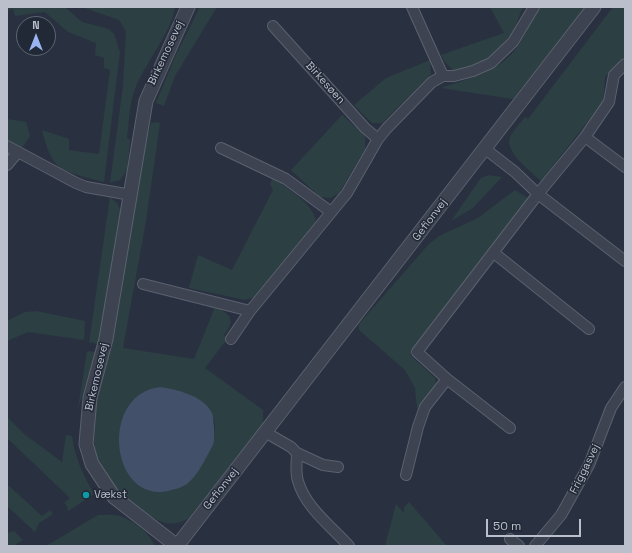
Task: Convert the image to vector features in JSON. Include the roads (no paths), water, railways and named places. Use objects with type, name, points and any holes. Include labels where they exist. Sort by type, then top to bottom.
[{"type":"street","name":"Birkemosevej","points":[[177,546],[114,497],[92,464],[86,444],[90,398],[106,339],[148,94],[188,7]]},
{"type":"street","points":[[412,7],[443,76]]},
{"type":"street","points":[[232,339],[250,311],[347,193],[378,139],[432,82],[443,76],[454,76],[473,71],[491,63],[513,42],[534,7]]},
{"type":"street","name":"Gefionvej","points":[[177,546],[594,7]]},
{"type":"street","name":"Birkesøen","points":[[273,26],[365,128],[378,139]]},
{"type":"street","points":[[510,428],[446,379],[417,352],[538,194],[585,137],[609,102],[614,75],[625,64]]},
{"type":"street","points":[[585,137],[625,167]]},
{"type":"street","points":[[7,146],[86,187],[131,195]]},
{"type":"street","points":[[221,148],[286,179],[331,212]]},
{"type":"street","points":[[484,148],[515,172],[538,194],[625,261]]},
{"type":"street","points":[[7,165],[18,152]]},
{"type":"street","points":[[494,253],[590,329]]},
{"type":"street","points":[[143,284],[250,311]]},
{"type":"street","points":[[406,475],[418,427],[425,407],[446,379]]},
{"type":"street","name":"Friggasvej","points":[[535,546],[561,514],[586,471],[611,408],[625,387]]},
{"type":"street","points":[[265,432],[291,446],[297,453],[323,465],[338,467]]},
{"type":"street","points":[[297,453],[297,475],[302,492],[312,507],[349,546]]},
{"type":"street","points":[[510,539],[520,546]]},
{"type":"water","points":[[160,387],[189,394],[203,402],[212,413],[214,426],[213,445],[196,475],[186,485],[168,491],[149,490],[134,481],[124,465],[119,446],[120,426],[127,408],[140,394]]},
{"type":"place","name":"Vækst","points":[[86,495]]}]
